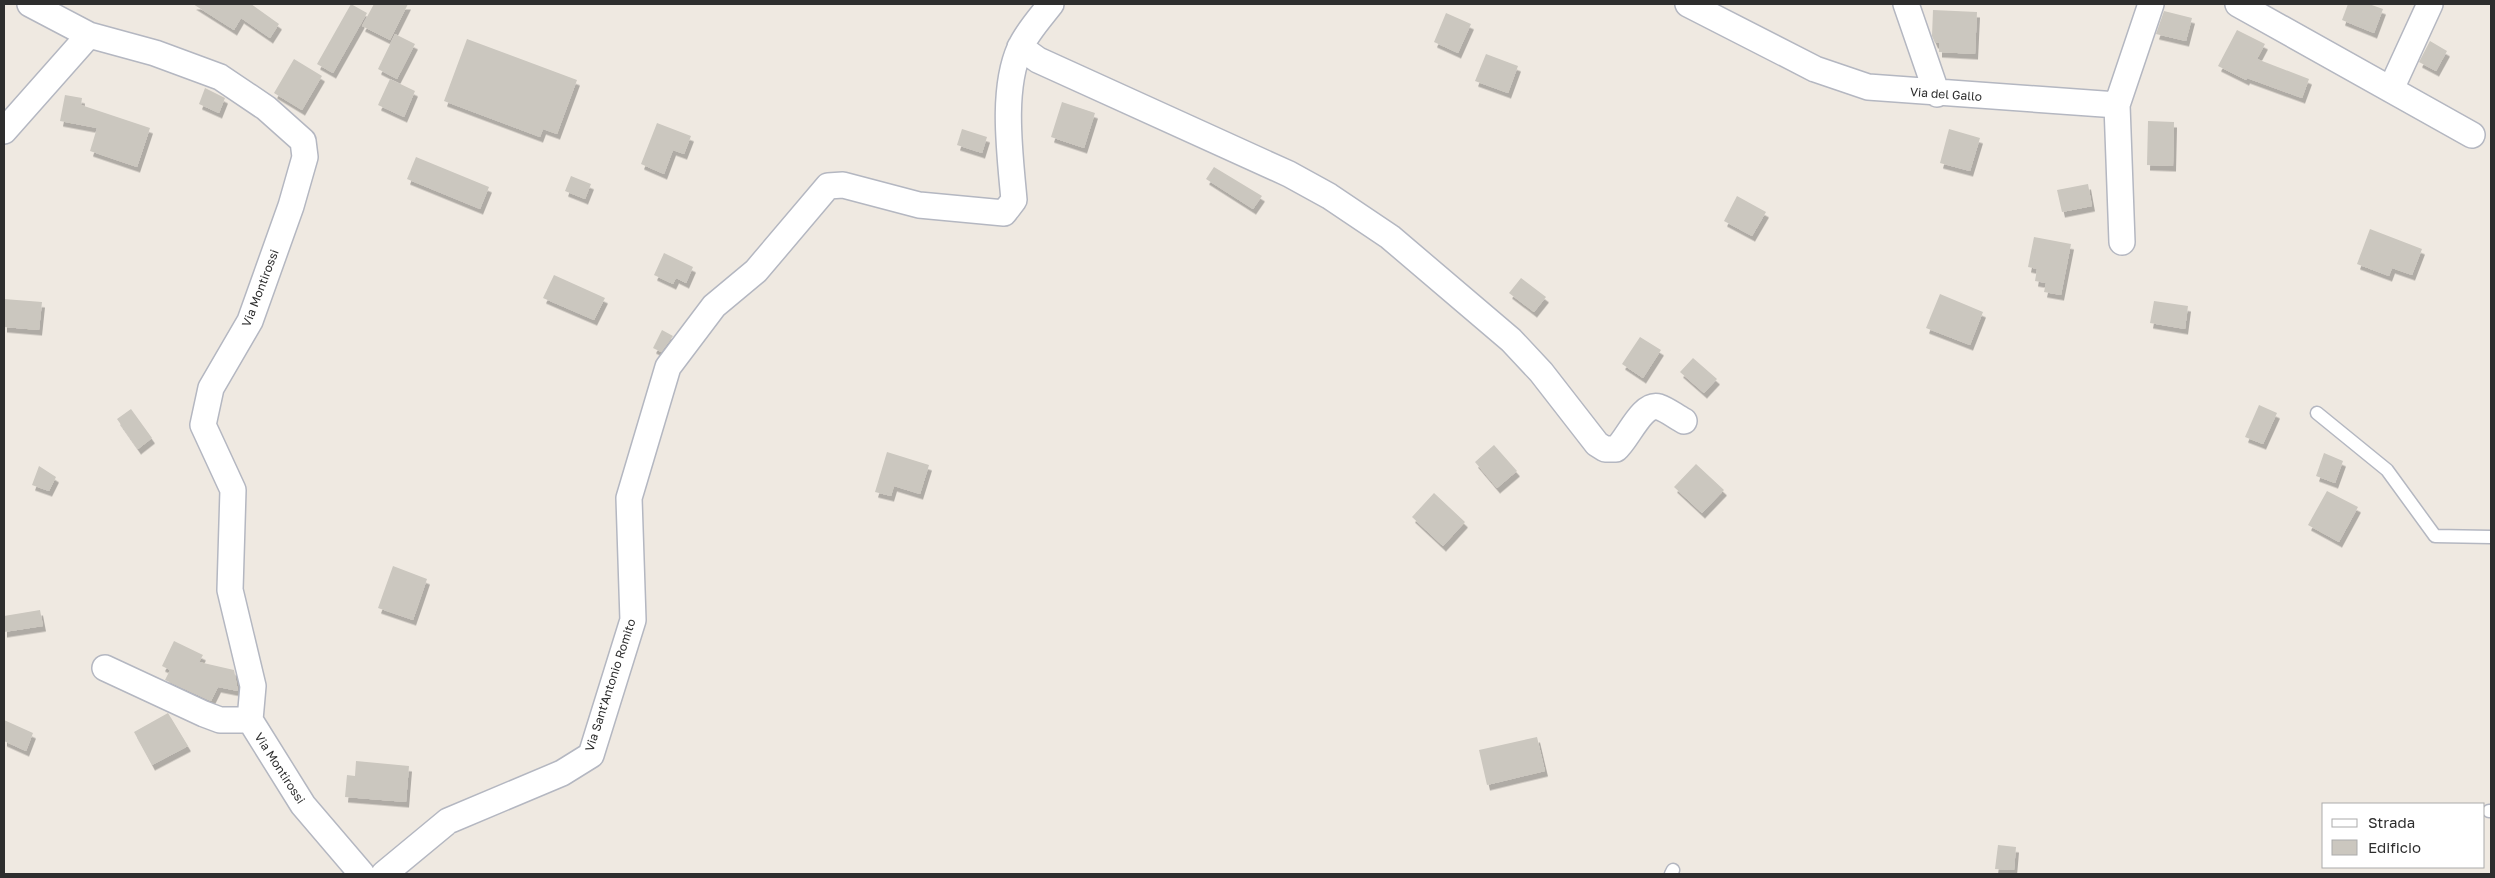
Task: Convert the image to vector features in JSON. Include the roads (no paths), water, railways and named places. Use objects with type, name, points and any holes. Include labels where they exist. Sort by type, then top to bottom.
[{"type":"street","name":"Via Montirossi","points":[[30,4],[89,35],[155,53],[220,76],[266,108],[303,141],[305,157],[291,206],[250,321],[212,388],[203,424],[233,490],[230,590],[253,686],[250,720],[303,805],[362,874]]},
{"type":"street","name":"Via Sant'Antonio Romito","points":[[384,874],[448,821],[562,773],[591,755],[633,620],[629,498],[668,367],[714,306],[756,271],[828,186],[843,185],[919,206],[1004,213],[1014,200],[1010,146],[1011,81],[1020,47],[1051,4]]},
{"type":"street","name":"Via del Gallo","points":[[1688,4],[1815,69],[1868,88],[1937,94],[2117,104]]},
{"type":"street","points":[[1906,4],[1937,94]]},
{"type":"street","points":[[2122,242],[2117,104],[2151,4]]},
{"type":"street","points":[[2238,4],[2472,135]]},
{"type":"street","points":[[2391,90],[2430,4]]},
{"type":"street","points":[[4,131],[89,35]]},
{"type":"street","points":[[1020,47],[1038,60],[1289,174],[1329,196],[1390,237],[1511,340],[1541,372],[1598,444],[1605,449],[1616,449],[1624,442],[1643,412],[1650,407],[1659,407],[1684,421]]},
{"type":"street","points":[[105,668],[220,720],[250,720]]},
{"type":"lane","points":[[2317,413],[2387,470],[2435,536],[2491,537]]}]
